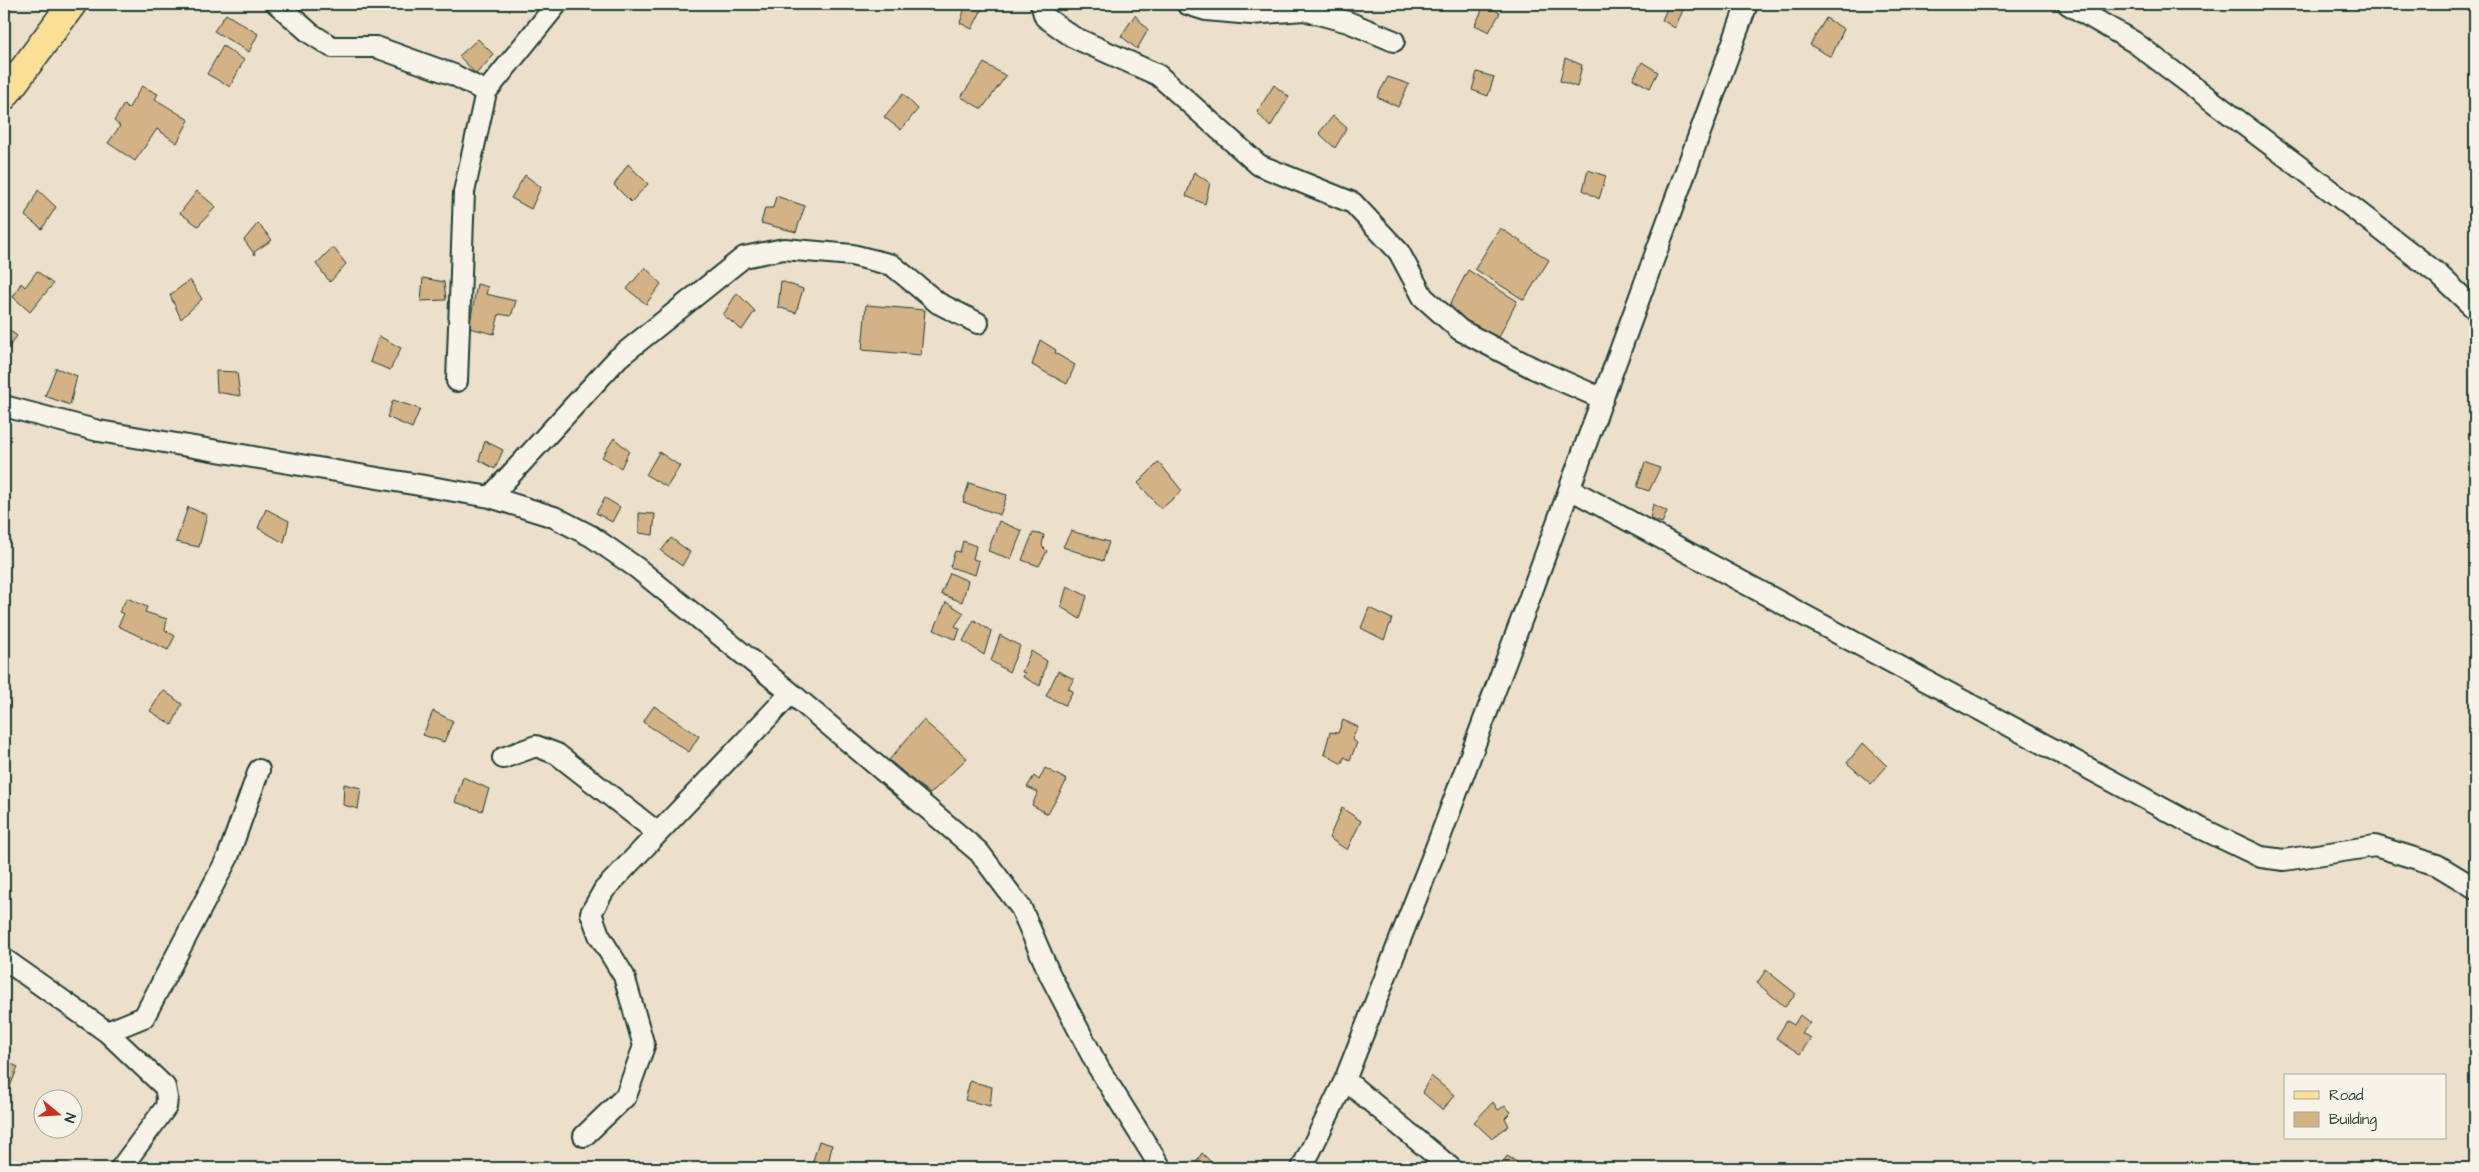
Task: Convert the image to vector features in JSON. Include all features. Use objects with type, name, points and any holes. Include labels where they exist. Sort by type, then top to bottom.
[{"type":"main road","points":[[4,96],[72,4]]},
{"type":"street","points":[[276,4],[310,33],[332,47],[376,47],[454,75],[486,92]]},
{"type":"street","points":[[456,381],[464,192],[486,92],[557,4]]},
{"type":"street","points":[[1041,4],[1045,17],[1073,37],[1158,75],[1259,166],[1353,203],[1398,252],[1423,297],[1460,330],[1533,368],[1603,399]]},
{"type":"street","points":[[1187,4],[1206,10],[1251,14],[1304,10],[1348,22],[1394,41]]},
{"type":"street","points":[[1302,1168],[1346,1080],[1442,830],[1570,489],[1747,4]]},
{"type":"street","points":[[2068,4],[2134,42],[2431,269],[2475,309]]},
{"type":"street","points":[[490,497],[618,358],[744,257],[784,249],[852,255],[892,265],[938,303],[978,323]]},
{"type":"street","points":[[4,406],[99,431],[490,497],[554,517],[591,536],[638,568],[791,692],[979,852],[1021,908],[1050,975],[1098,1067],[1161,1168]]},
{"type":"street","points":[[1570,489],[2190,823],[2261,857],[2284,860],[2375,846],[2437,865],[2475,888]]},
{"type":"street","points":[[584,1136],[626,1096],[644,1046],[624,976],[599,935],[591,914],[604,890],[791,692]]},
{"type":"street","points":[[503,758],[536,746],[557,754],[658,833]]},
{"type":"street","points":[[107,1032],[144,1017],[228,856],[259,770]]},
{"type":"street","points":[[4,959],[107,1032],[165,1086],[166,1107],[122,1168]]},
{"type":"street","points":[[1346,1080],[1451,1168]]},
{"type":"building","points":[[966,4],[983,7],[972,29],[960,23]]},
{"type":"building","points":[[1485,4],[1500,13],[1489,32],[1475,25]]},
{"type":"building","points":[[1669,4],[1678,4],[1684,8],[1675,28],[1662,20]]},
{"type":"building","points":[[226,14],[258,34],[249,52],[214,31]]},
{"type":"building","points":[[1135,15],[1148,30],[1137,49],[1121,36]]},
{"type":"building","points":[[1826,18],[1844,29],[1831,57],[1810,45]]},
{"type":"building","points":[[478,39],[494,55],[476,74],[459,56]]},
{"type":"building","points":[[223,46],[244,60],[230,87],[207,74]]},
{"type":"building","points":[[1565,58],[1582,65],[1577,87],[1560,81]]},
{"type":"building","points":[[1642,62],[1658,72],[1650,88],[1633,79]]},
{"type":"building","points":[[984,63],[1006,76],[982,109],[961,97]]},
{"type":"building","points":[[1477,72],[1494,77],[1488,96],[1472,90]]},
{"type":"building","points":[[1388,77],[1409,84],[1398,107],[1377,97]]},
{"type":"building","points":[[1274,85],[1289,97],[1270,127],[1257,112]]},
{"type":"building","points":[[142,86],[158,94],[155,99],[189,120],[177,143],[157,129],[135,161],[108,143],[120,126],[114,121],[124,104],[128,109]]},
{"type":"building","points":[[903,94],[918,109],[901,130],[884,117]]},
{"type":"building","points":[[1333,116],[1347,128],[1335,148],[1319,133]]},
{"type":"building","points":[[628,164],[648,184],[631,202],[614,185]]},
{"type":"building","points":[[1588,170],[1606,176],[1599,199],[1583,190]]},
{"type":"building","points":[[1194,172],[1210,183],[1205,204],[1186,196]]},
{"type":"building","points":[[525,175],[541,187],[531,209],[511,198]]},
{"type":"building","points":[[38,190],[56,207],[42,229],[25,216]]},
{"type":"building","points":[[197,191],[216,207],[198,226],[180,213]]},
{"type":"building","points":[[776,196],[805,206],[796,232],[761,223],[765,208],[773,208]]},
{"type":"building","points":[[258,223],[272,240],[254,252],[255,255],[244,240]]},
{"type":"building","points":[[1500,228],[1549,260],[1524,300],[1475,269]]},
{"type":"building","points":[[333,247],[346,264],[330,282],[316,264]]},
{"type":"building","points":[[645,267],[661,284],[646,304],[627,289]]},
{"type":"building","points":[[1468,270],[1517,301],[1498,339],[1447,310]]},
{"type":"building","points":[[37,271],[53,284],[30,312],[13,297],[21,283],[25,287]]},
{"type":"building","points":[[423,278],[444,282],[446,300],[421,301]]},
{"type":"building","points":[[190,280],[202,299],[181,319],[170,295]]},
{"type":"building","points":[[781,281],[803,289],[796,313],[778,307]]},
{"type":"building","points":[[477,284],[488,287],[486,294],[516,301],[511,316],[499,314],[494,334],[469,328]]},
{"type":"building","points":[[737,293],[755,311],[742,330],[723,315]]},
{"type":"building","points":[[866,305],[925,310],[921,355],[862,350]]},
{"type":"building","points":[[4,326],[17,336],[4,353]]},
{"type":"building","points":[[379,336],[401,348],[390,370],[370,362]]},
{"type":"building","points":[[1040,340],[1056,350],[1055,353],[1075,365],[1067,384],[1032,365]]},
{"type":"building","points":[[56,368],[77,376],[70,405],[45,396]]},
{"type":"building","points":[[216,371],[237,372],[240,396],[217,392]]},
{"type":"building","points":[[393,400],[420,409],[412,428],[387,417]]},
{"type":"building","points":[[614,438],[629,451],[621,468],[602,457]]},
{"type":"building","points":[[485,441],[503,450],[495,469],[479,460]]},
{"type":"building","points":[[659,452],[680,466],[667,487],[646,475]]},
{"type":"building","points":[[1159,462],[1182,491],[1161,509],[1138,483]]},
{"type":"building","points":[[1645,462],[1660,468],[1649,491],[1637,487]]},
{"type":"building","points":[[969,483],[1007,495],[1000,515],[963,502]]},
{"type":"building","points":[[605,498],[620,507],[612,522],[596,513]]},
{"type":"building","points":[[1653,504],[1667,511],[1662,523],[1650,519]]},
{"type":"building","points":[[188,507],[207,515],[199,547],[176,542]]},
{"type":"building","points":[[266,509],[289,521],[284,543],[258,528]]},
{"type":"building","points":[[639,513],[655,514],[653,535],[639,533]]},
{"type":"building","points":[[999,521],[1022,531],[1011,559],[988,551]]},
{"type":"building","points":[[1071,531],[1109,542],[1103,561],[1063,547]]},
{"type":"building","points":[[1033,533],[1044,535],[1042,546],[1047,551],[1039,566],[1022,560]]},
{"type":"building","points":[[671,538],[690,552],[682,566],[661,551]]},
{"type":"building","points":[[963,541],[976,546],[973,559],[979,561],[975,575],[950,567],[955,551],[960,552]]},
{"type":"building","points":[[950,573],[968,581],[962,602],[941,594]]},
{"type":"building","points":[[1067,586],[1087,596],[1080,619],[1061,607]]},
{"type":"building","points":[[127,598],[147,607],[145,612],[167,619],[165,630],[175,636],[168,650],[118,626],[124,614],[119,612]]},
{"type":"building","points":[[946,602],[964,613],[955,626],[960,629],[956,640],[934,630]]},
{"type":"building","points":[[1369,608],[1392,619],[1384,640],[1361,628]]},
{"type":"building","points":[[974,620],[991,631],[984,655],[963,641]]},
{"type":"building","points":[[1000,635],[1020,646],[1009,672],[991,661]]},
{"type":"building","points":[[1031,651],[1047,661],[1040,686],[1023,677],[1025,673],[1022,672]]},
{"type":"building","points":[[1058,671],[1074,679],[1068,689],[1073,691],[1065,705],[1046,696]]},
{"type":"building","points":[[163,690],[182,704],[172,725],[150,711]]},
{"type":"building","points":[[654,706],[699,736],[689,752],[643,722]]},
{"type":"building","points":[[433,711],[453,721],[444,742],[423,735]]},
{"type":"building","points":[[923,720],[967,758],[930,794],[889,760]]},
{"type":"building","points":[[1343,720],[1358,727],[1352,739],[1357,743],[1350,760],[1344,757],[1342,764],[1324,754],[1330,732],[1338,733]]},
{"type":"building","points":[[1863,743],[1887,766],[1871,784],[1847,763]]},
{"type":"building","points":[[1045,768],[1067,780],[1048,814],[1032,805],[1038,792],[1027,787],[1034,776],[1039,780]]},
{"type":"building","points":[[463,777],[489,789],[482,811],[455,802]]},
{"type":"building","points":[[344,784],[361,788],[358,809],[343,805]]},
{"type":"building","points":[[1342,808],[1361,821],[1347,850],[1329,838]]},
{"type":"building","points":[[1766,970],[1796,994],[1785,1007],[1757,983]]},
{"type":"building","points":[[1800,1015],[1810,1023],[1801,1033],[1811,1038],[1800,1054],[1776,1038],[1787,1021],[1794,1025]]},
{"type":"building","points":[[4,1060],[18,1067],[4,1101]]},
{"type":"building","points":[[1431,1076],[1454,1095],[1443,1110],[1422,1092]]},
{"type":"building","points":[[970,1081],[992,1087],[990,1106],[965,1100]]},
{"type":"building","points":[[1493,1102],[1498,1110],[1505,1106],[1511,1112],[1505,1118],[1509,1126],[1491,1138],[1474,1122]]},
{"type":"building","points":[[819,1141],[832,1145],[828,1165],[812,1164]]},
{"type":"building","points":[[1202,1153],[1217,1168],[1192,1168]]},
{"type":"building","points":[[1507,1156],[1522,1165],[1521,1168],[1499,1168]]}]
